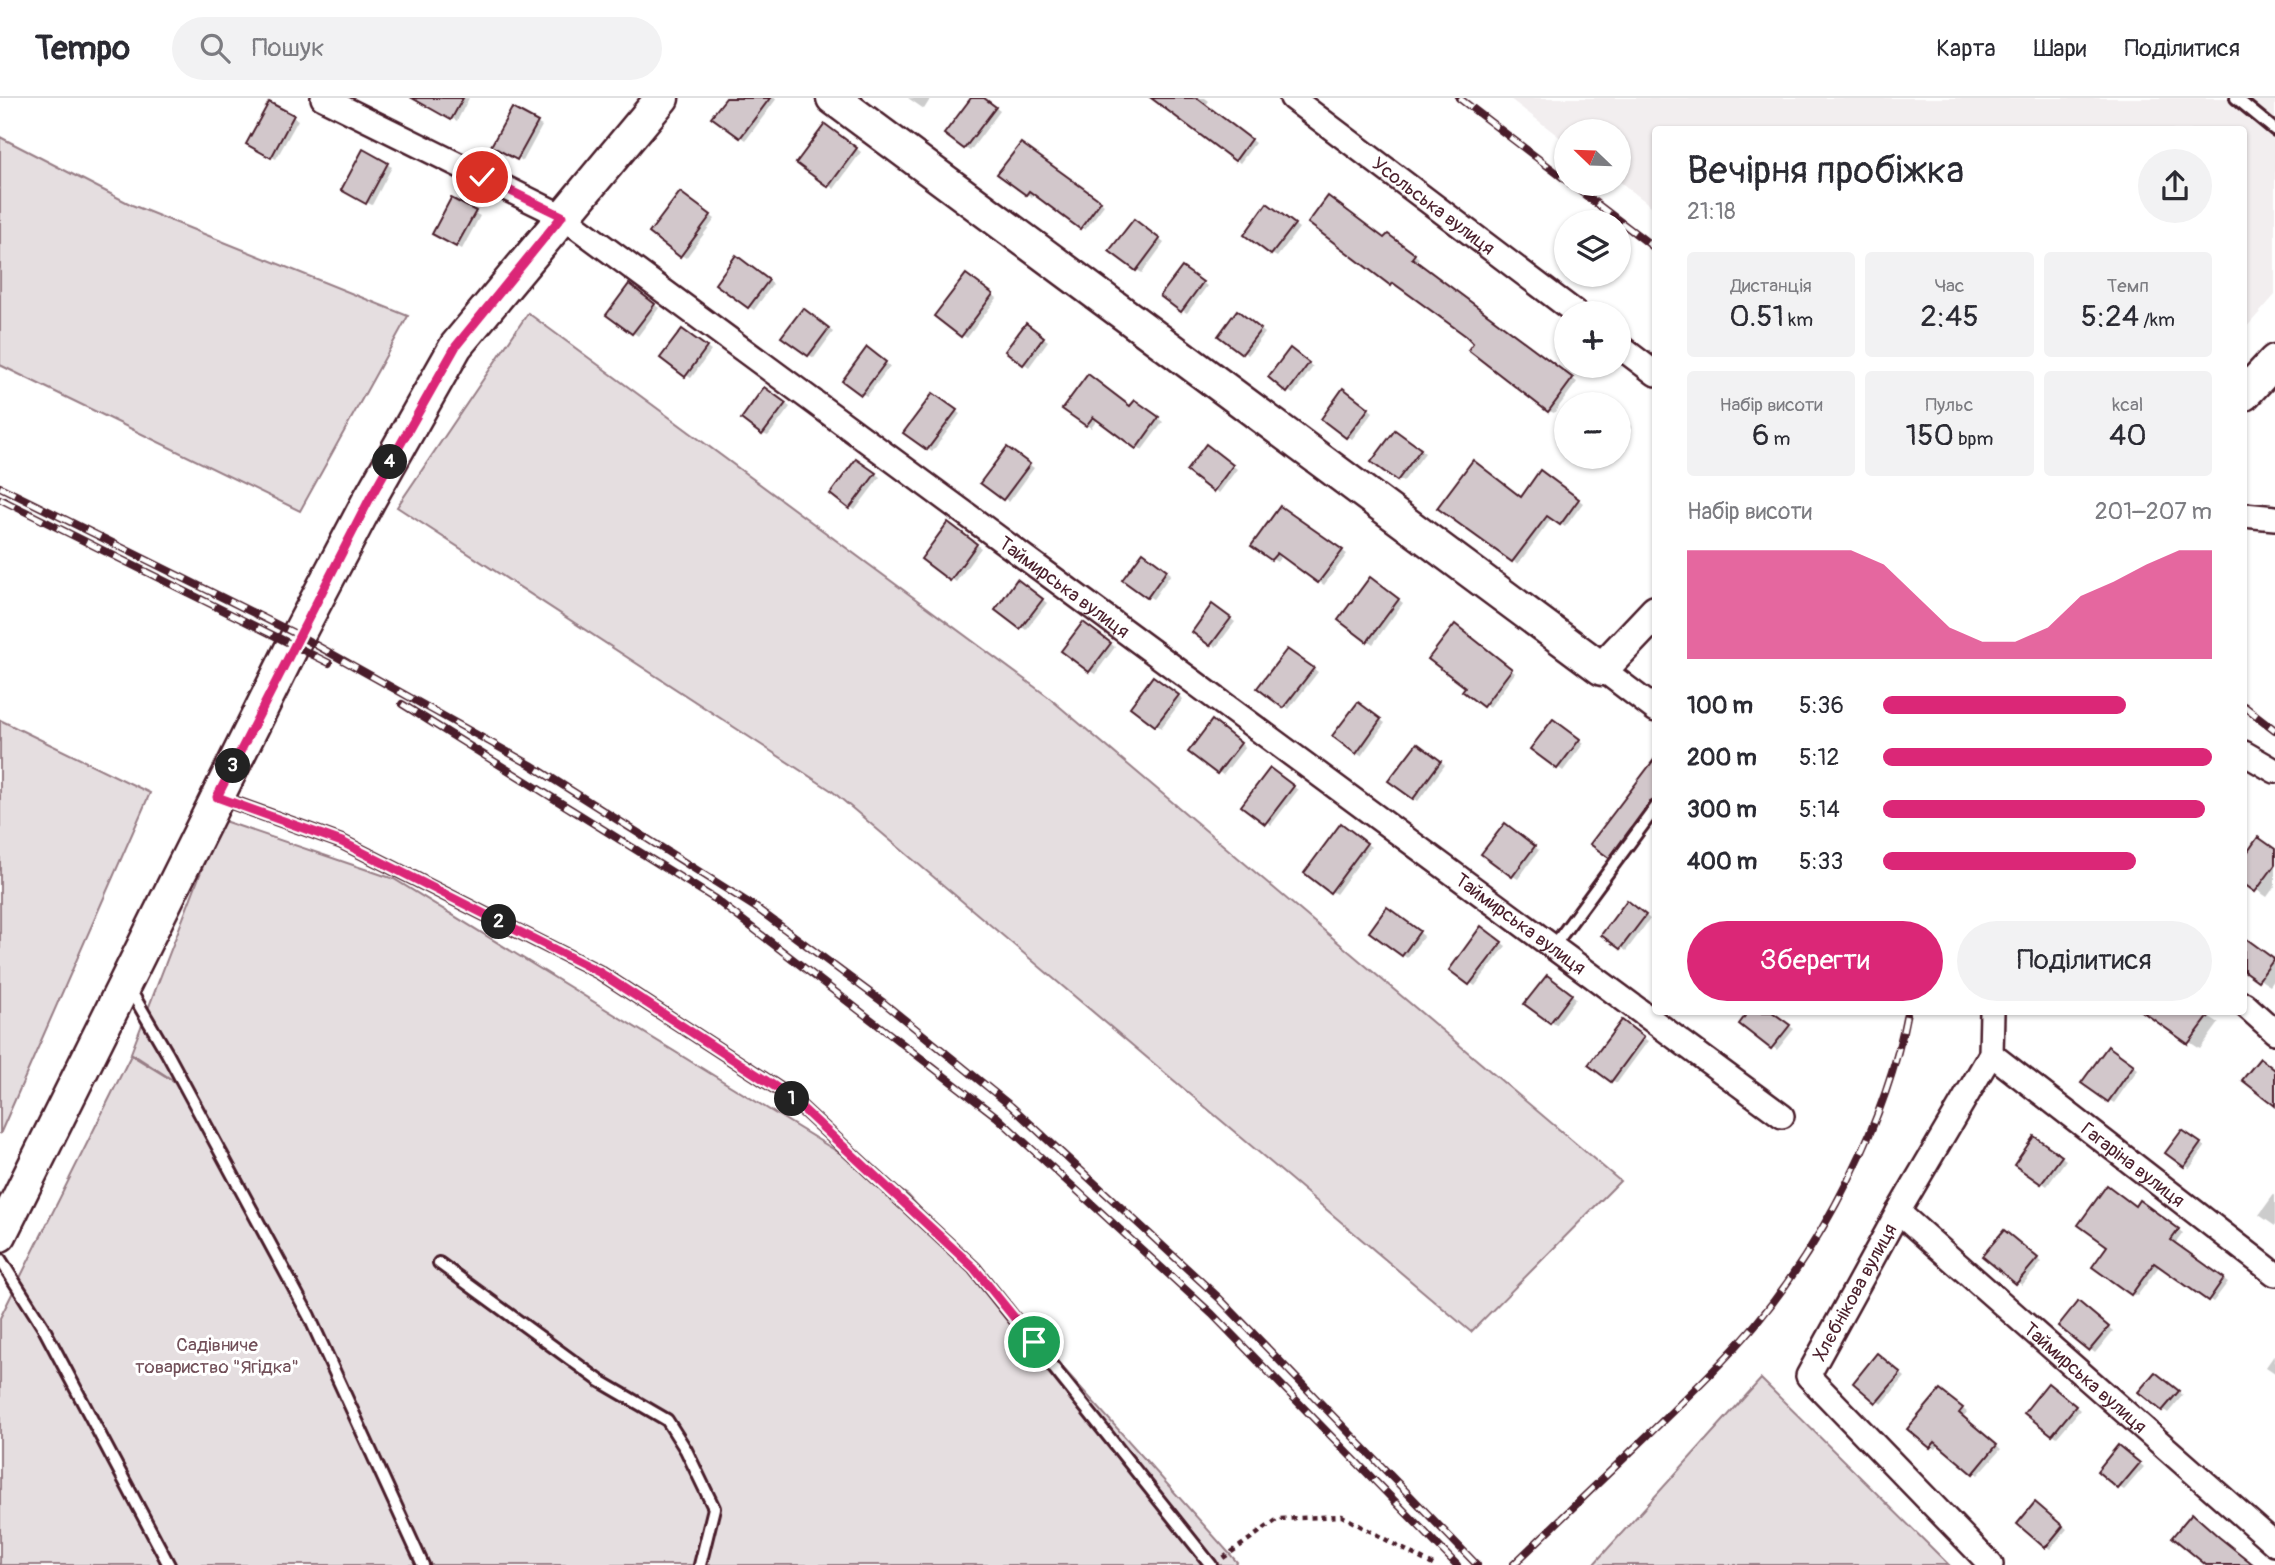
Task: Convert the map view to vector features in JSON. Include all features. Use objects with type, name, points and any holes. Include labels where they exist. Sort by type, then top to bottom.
[{"type":"main road","points":[[0,1235],[217,797],[369,500],[456,346],[662,98]]},
{"type":"main road","points":[[833,98],[1602,669],[1652,616]]},
{"type":"main road","points":[[2247,391],[2275,360]]},
{"type":"street","name":"Таймирська вулиця","points":[[323,98],[562,216],[1782,1116]]},
{"type":"street","name":"Усольська вулиця","points":[[1292,98],[1560,301]]},
{"type":"street","points":[[1631,355],[1652,371]]},
{"type":"street","points":[[2247,515],[2275,518]]},
{"type":"street","points":[[1602,669],[1652,707]]},
{"type":"street","points":[[2247,755],[2275,771]]},
{"type":"street","points":[[2247,1007],[2275,1032]]},
{"type":"street","name":"Хлєбнікова вулиця","points":[[1991,1565],[1808,1376],[1898,1212],[1991,1054],[1992,1015]]},
{"type":"street","name":"Гагаріна вулиця","points":[[1991,1054],[2275,1274]]},
{"type":"street","name":"Таймирська вулиця","points":[[1898,1212],[2275,1544]]},
{"type":"lane","points":[[2236,98],[2275,130]]},
{"type":"lane","points":[[217,797],[342,842],[599,972],[788,1095],[974,1268],[1212,1565]]},
{"type":"lane","points":[[1553,947],[1652,812]]},
{"type":"lane","points":[[125,983],[167,1053],[309,1316],[423,1565]]},
{"type":"lane","points":[[0,1259],[43,1327],[169,1565]]},
{"type":"lane","points":[[439,1263],[600,1381],[667,1420],[686,1450],[714,1508],[700,1565]]},
{"type":"path","points":[[1212,1565],[1278,1519],[1342,1516],[1433,1565]]},
{"type":"shaded area","points":[[1509,98],[2275,98],[2275,295],[2247,327],[2247,126],[1652,126],[1652,207],[1631,190],[1631,119],[1554,119],[1554,133]]},
{"type":"green space","points":[[0,137],[132,205],[408,316],[300,511],[0,365]]},
{"type":"green space","points":[[528,313],[1047,696],[1620,1181],[1471,1332],[832,791],[397,507]]},
{"type":"green space","points":[[0,720],[150,793],[0,1134]]},
{"type":"green space","name":"Садівниче товариство \"Ягідка\"","points":[[221,820],[394,879],[908,1195],[1237,1562],[1235,1565],[0,1565],[0,1318],[131,1055],[196,1095],[131,1053]]},
{"type":"green space","points":[[1761,1379],[1949,1565],[1593,1565]]},
{"type":"building","points":[[412,98],[463,98],[451,120]]},
{"type":"building","points":[[726,98],[770,98],[740,138],[711,117]]},
{"type":"building","points":[[971,98],[984,98],[996,107],[964,149],[944,134]]},
{"type":"building","points":[[1151,98],[1197,98],[1251,139],[1235,161]]},
{"type":"building","points":[[269,102],[294,115],[271,158],[246,144]]},
{"type":"building","points":[[512,108],[538,122],[517,160],[491,146]]},
{"type":"building","points":[[825,124],[857,148],[828,187],[796,163]]},
{"type":"building","points":[[1021,143],[1101,201],[1080,229],[1029,191],[1026,195],[997,174]]},
{"type":"building","points":[[363,149],[388,163],[366,204],[341,190]]},
{"type":"building","points":[[680,192],[711,215],[680,257],[649,233]]},
{"type":"building","points":[[1328,196],[1384,238],[1388,234],[1415,254],[1412,258],[1554,364],[1554,378],[1573,378],[1563,392],[1554,392],[1554,404],[1548,412],[1468,350],[1473,343],[1466,336],[1393,283],[1391,286],[1308,223]]},
{"type":"building","points":[[451,198],[476,211],[456,247],[432,234]]},
{"type":"building","points":[[1267,203],[1295,224],[1271,255],[1244,235]]},
{"type":"building","points":[[1134,219],[1160,239],[1136,271],[1109,251]]},
{"type":"building","points":[[736,255],[769,280],[748,308],[715,284]]},
{"type":"building","points":[[1182,267],[1203,282],[1181,312],[1160,296]]},
{"type":"building","points":[[966,274],[993,294],[961,337],[934,316]]},
{"type":"building","points":[[629,284],[655,304],[632,334],[606,315]]},
{"type":"building","points":[[803,308],[829,328],[808,356],[781,337]]},
{"type":"building","points":[[1237,310],[1261,329],[1242,354],[1218,336]]},
{"type":"building","points":[[1026,323],[1044,337],[1023,365],[1005,351]]},
{"type":"building","points":[[682,329],[707,347],[685,377],[660,358]]},
{"type":"building","points":[[867,347],[886,362],[861,395],[842,381]]},
{"type":"building","points":[[1290,348],[1309,363],[1287,393],[1268,377]]},
{"type":"building","points":[[1088,374],[1130,406],[1135,400],[1159,417],[1136,449],[1093,417],[1086,426],[1062,409]]},
{"type":"building","points":[[764,387],[786,403],[762,435],[741,419]]},
{"type":"building","points":[[1343,388],[1369,408],[1346,438],[1321,419]]},
{"type":"building","points":[[933,393],[957,410],[927,450],[903,433]]},
{"type":"building","points":[[1395,430],[1421,449],[1397,481],[1371,462]]},
{"type":"building","points":[[1206,444],[1233,465],[1213,492],[1186,471]]},
{"type":"building","points":[[1007,447],[1030,464],[1003,500],[980,483]]},
{"type":"building","points":[[856,459],[876,473],[849,509],[830,494]]},
{"type":"building","points":[[1473,460],[1521,497],[1540,470],[1579,499],[1560,525],[1547,516],[1512,562],[1437,508]]},
{"type":"building","points":[[1280,506],[1343,550],[1318,583],[1277,553],[1271,560],[1251,546]]},
{"type":"building","points":[[948,522],[977,544],[950,581],[921,559]]},
{"type":"building","points":[[1143,552],[1167,570],[1147,598],[1122,580]]},
{"type":"building","points":[[1370,577],[1399,599],[1367,642],[1338,620]]},
{"type":"building","points":[[1017,579],[1043,599],[1020,629],[995,610]]},
{"type":"building","points":[[1212,604],[1231,618],[1210,646],[1192,632]]},
{"type":"building","points":[[1083,622],[1111,643],[1089,672],[1061,651]]},
{"type":"building","points":[[1455,624],[1512,669],[1483,707],[1462,691],[1465,687],[1428,659]]},
{"type":"building","points":[[1287,649],[1314,668],[1283,708],[1257,688]]},
{"type":"building","points":[[1153,676],[1179,695],[1155,726],[1130,707]]},
{"type":"building","points":[[1358,702],[1381,719],[1356,754],[1332,736]]},
{"type":"building","points":[[1553,719],[1580,739],[1557,769],[1530,749]]},
{"type":"building","points":[[1212,720],[1241,743],[1217,774],[1188,752]]},
{"type":"building","points":[[1417,743],[1441,761],[1413,799],[1388,781]]},
{"type":"building","points":[[1652,762],[1652,801],[1609,858],[1590,844]]},
{"type":"building","points":[[1270,768],[1294,786],[1265,824],[1241,806]]},
{"type":"building","points":[[1341,823],[1367,843],[1330,893],[1304,873]]},
{"type":"building","points":[[1505,823],[1535,846],[1512,877],[1481,854]]},
{"type":"building","points":[[2258,837],[2275,849],[2275,865],[2255,892],[2247,886],[2247,853]]},
{"type":"building","points":[[1627,900],[1646,915],[1620,949],[1601,935]]},
{"type":"building","points":[[1387,907],[1420,931],[1402,956],[1369,932]]},
{"type":"building","points":[[1481,926],[1502,942],[1469,985],[1449,970]]},
{"type":"building","points":[[2247,939],[2274,959],[2258,981],[2247,973]]},
{"type":"building","points":[[1547,975],[1572,994],[1550,1023],[1524,1004]]},
{"type":"building","points":[[1746,1015],[1776,1015],[1790,1025],[1771,1049],[1739,1024]]},
{"type":"building","points":[[2147,1015],[2210,1015],[2188,1044]]},
{"type":"building","points":[[1622,1020],[1644,1037],[1611,1082],[1588,1065]]},
{"type":"building","points":[[2108,1046],[2134,1065],[2108,1102],[2081,1083]]},
{"type":"building","points":[[2260,1058],[2275,1070],[2275,1106],[2242,1080]]},
{"type":"building","points":[[2182,1130],[2201,1143],[2184,1167],[2165,1153]]},
{"type":"building","points":[[2034,1136],[2062,1156],[2041,1184],[2014,1165]]},
{"type":"building","points":[[2107,1185],[2135,1206],[2139,1200],[2179,1229],[2171,1240],[2224,1278],[2208,1301],[2154,1263],[2131,1295],[2092,1267],[2107,1246],[2078,1225]]},
{"type":"building","points":[[2004,1230],[2038,1258],[2016,1284],[1982,1256]]},
{"type":"building","points":[[2078,1301],[2109,1327],[2089,1351],[2058,1326]]},
{"type":"building","points":[[1877,1353],[1901,1373],[1876,1403],[1853,1383]]},
{"type":"building","points":[[2155,1372],[2179,1391],[2162,1411],[2138,1392]]},
{"type":"building","points":[[2048,1383],[2076,1406],[2052,1435],[2024,1413]]},
{"type":"building","points":[[1940,1390],[1963,1408],[1959,1413],[1997,1445],[1973,1474],[1935,1442],[1930,1448],[1907,1429]]},
{"type":"building","points":[[2118,1445],[2140,1463],[2118,1489],[2097,1471]]},
{"type":"building","points":[[2035,1502],[2063,1526],[2045,1548],[2017,1524]]},
{"type":"building","points":[[2192,1513],[2254,1565],[2206,1565],[2172,1537]]},
{"type":"railway","points":[[1459,98],[1554,171]]},
{"type":"railway","points":[[1587,196],[1652,246]]},
{"type":"railway","points":[[0,487],[298,635],[531,765],[755,907],[884,1003],[1011,1106],[1219,1298],[1477,1565]]},
{"type":"railway","points":[[0,499],[329,663]]},
{"type":"railway","points":[[402,704],[715,899],[997,1117],[1212,1314],[1457,1565]]},
{"type":"railway","points":[[2247,708],[2275,730]]},
{"type":"railway","points":[[1513,1565],[1716,1368],[1781,1292],[1829,1217],[1869,1136],[1898,1053],[1906,1015]]},
{"type":"route","points":[[482,177],[562,216],[456,346],[369,500],[217,797],[342,842],[599,972],[788,1095],[974,1268],[1034,1342]]}]
